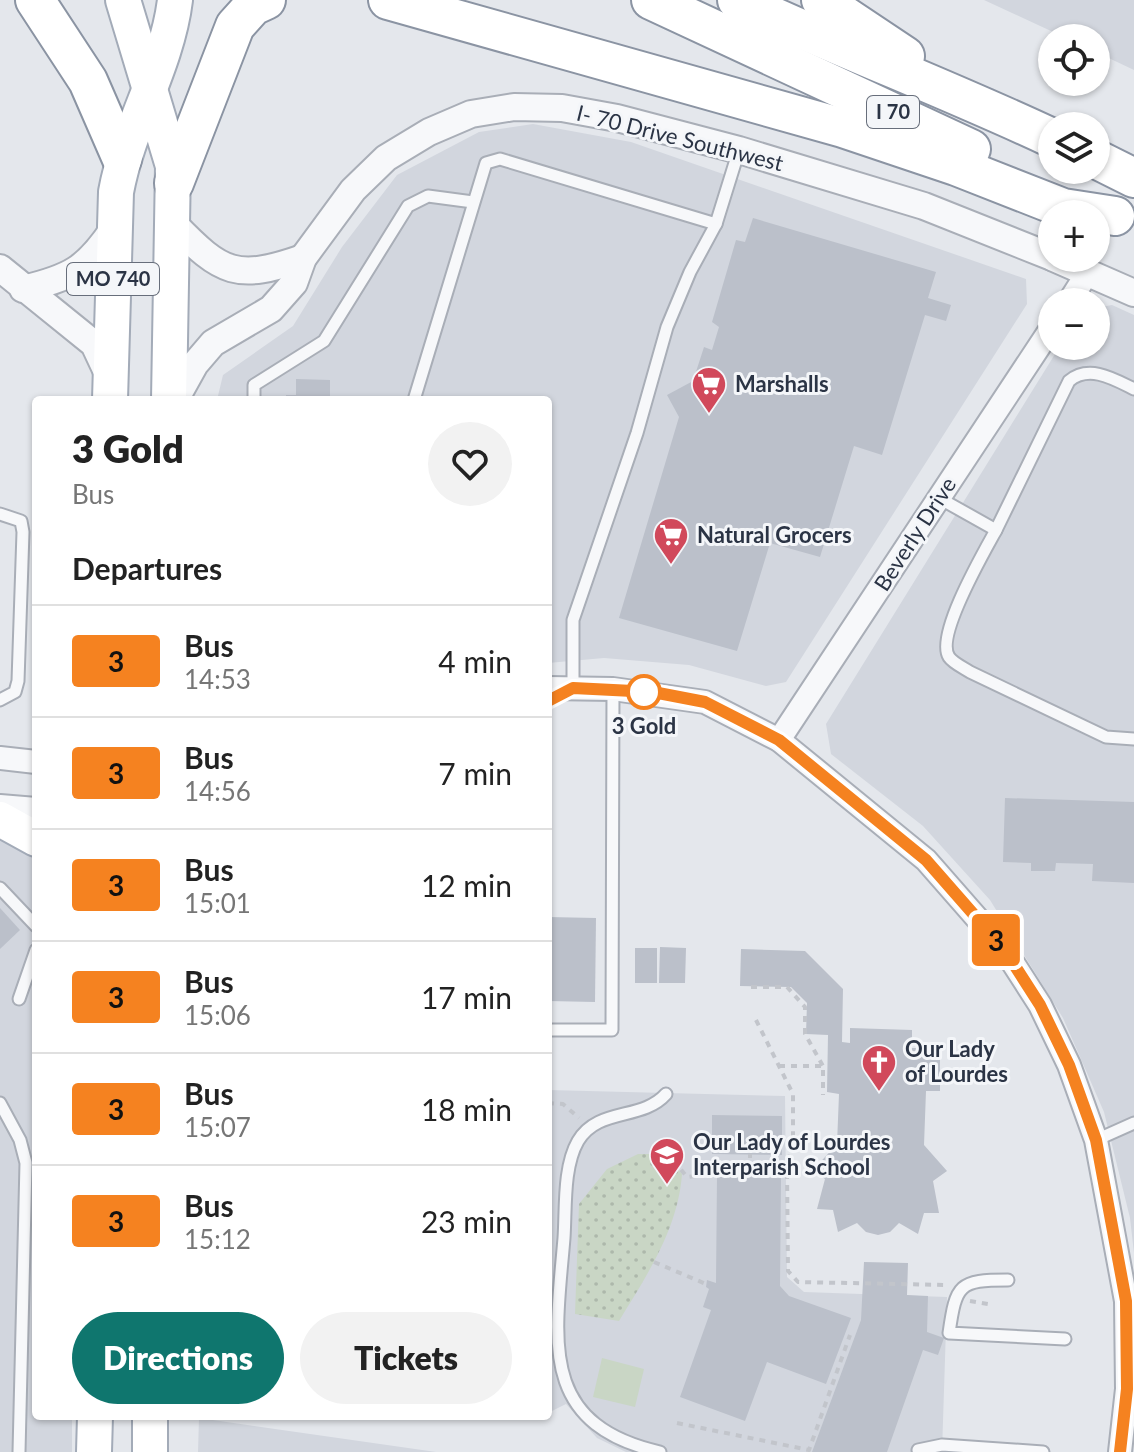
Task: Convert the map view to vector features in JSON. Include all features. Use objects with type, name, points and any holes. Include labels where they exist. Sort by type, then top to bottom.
[{"type":"highway","points":[[35,0],[88,81],[122,159]]},
{"type":"highway","points":[[174,183],[235,26],[253,6],[266,0]]},
{"type":"highway","points":[[388,0],[843,128],[956,166],[1063,208],[1124,220]]},
{"type":"highway","name":"I 70","points":[[651,0],[1124,220]]},
{"type":"highway","name":"I 70","points":[[737,0],[820,40],[964,96],[1038,131]]},
{"type":"highway","points":[[821,0],[964,96]]},
{"type":"highway","points":[[1110,166],[1134,178]]},
{"type":"main road","name":"MO 740","points":[[123,0],[168,148],[174,183],[169,396]]},
{"type":"main road","name":"MO 740","points":[[110,390],[114,228],[122,159],[148,89],[175,0]]},
{"type":"main road","points":[[0,819],[32,837]]},
{"type":"main road","points":[[94,1452],[95,1420]]},
{"type":"main road","points":[[150,1420],[150,1452]]},
{"type":"street","name":"I- 70 Drive Southwest","points":[[177,396],[195,364],[213,343],[271,309],[294,283],[303,258],[353,190],[386,158],[429,132],[471,114],[514,107],[562,108],[617,118],[739,150],[924,206],[1038,252]]},
{"type":"street","points":[[174,224],[203,255],[236,272],[265,271],[303,258]]},
{"type":"street","points":[[23,289],[74,274],[94,258],[114,228]]},
{"type":"street","points":[[0,268],[94,344],[110,390]]},
{"type":"street","name":"I- 70 Drive Southwest","points":[[1088,272],[1134,293]]},
{"type":"street","points":[[1078,288],[1088,272]]},
{"type":"street","name":"Beverly Drive","points":[[779,740],[1038,348]]},
{"type":"street","points":[[552,688],[613,689],[705,702],[779,740],[926,860],[1004,949],[1040,1005],[1069,1065],[1096,1140],[1130,1299],[1127,1389],[1120,1452]]},
{"type":"street","points":[[552,699],[573,688]]},
{"type":"street","points":[[0,758],[32,762]]},
{"type":"street","points":[[0,806],[32,809]]},
{"type":"lane","points":[[573,688],[573,620],[637,433],[667,327],[690,272],[716,224],[739,150]]},
{"type":"lane","points":[[415,396],[486,163],[500,159],[716,224]]},
{"type":"lane","points":[[254,396],[254,385],[324,341],[408,206],[428,196],[473,202]]},
{"type":"lane","points":[[1134,389],[1109,377],[1085,372],[1069,381],[950,628],[946,647],[950,658],[970,672],[1106,737],[1134,739]]},
{"type":"lane","points":[[939,498],[996,530]]},
{"type":"lane","points":[[0,514],[21,521],[23,532],[18,681],[15,692],[0,700]]},
{"type":"lane","points":[[552,1030],[612,1030],[616,771],[613,689]]},
{"type":"lane","points":[[0,888],[32,922]]},
{"type":"lane","points":[[19,999],[32,962]]},
{"type":"lane","points":[[660,1452],[628,1445],[598,1427],[572,1396],[558,1361],[556,1338],[569,1177],[578,1140],[604,1119],[656,1106],[666,1094]]},
{"type":"lane","points":[[0,1103],[20,1140],[26,1163],[19,1452]]},
{"type":"lane","points":[[1096,1140],[1134,1123]]},
{"type":"lane","points":[[1008,1280],[973,1280],[961,1289],[954,1304],[949,1333],[1065,1339]]},
{"type":"lane","points":[[918,1450],[942,1445],[1043,1452]]},
{"type":"path","points":[[751,987],[787,987],[805,1007],[805,1034],[823,1066],[823,1095]]},
{"type":"path","points":[[756,1020],[793,1094],[793,1138],[787,1170],[788,1271],[798,1282],[945,1284]]},
{"type":"path","points":[[779,1066],[823,1066]]},
{"type":"path","points":[[552,1103],[563,1104],[590,1128]]},
{"type":"path","points":[[666,1151],[687,1177],[750,1169],[787,1170]]},
{"type":"path","points":[[750,1154],[750,1177]]},
{"type":"path","points":[[654,1262],[706,1284]]},
{"type":"path","points":[[677,1423],[809,1450],[850,1335]]},
{"type":"shaded area","points":[[984,0],[1134,0],[1134,70],[1110,59],[1110,24],[1038,25]]},
{"type":"shaded area","points":[[533,124],[631,142],[1026,279],[1027,304],[786,682],[766,686],[689,665],[604,658],[552,663],[552,396],[218,396],[223,375],[293,326],[342,247],[397,175],[479,132]]},
{"type":"shaded area","points":[[1110,305],[1134,315],[1134,1253],[1130,1218],[1104,1112],[1063,1018],[990,900],[923,826],[831,754],[826,724],[1051,360],[1110,360]]},
{"type":"shaded area","points":[[0,836],[13,839],[32,854],[32,1420],[72,1420],[72,1452],[0,1452]]},
{"type":"shaded area","name":"Our Lady of Lourdes Interparish School","points":[[552,1090],[785,1096],[787,1277],[804,1292],[947,1297],[942,1452],[626,1452],[597,1438],[566,1404],[552,1411]]},
{"type":"shaded area","points":[[199,1420],[213,1420],[436,1452],[198,1452]]},
{"type":"green space","points":[[638,1154],[666,1154],[682,1174],[668,1233],[619,1321],[575,1314],[579,1204],[607,1169]]},
{"type":"green space","points":[[602,1358],[644,1369],[635,1407],[593,1397]]},
{"type":"building","points":[[753,218],[936,272],[928,298],[951,305],[946,321],[925,315],[882,455],[854,446],[820,557],[770,543],[737,651],[619,618],[679,417],[667,395],[693,381],[704,347],[712,350],[719,327],[712,322],[736,240],[745,242]]},
{"type":"building","points":[[296,379],[330,380],[330,396],[286,396],[296,395]]},
{"type":"building","points":[[1005,798],[1134,802],[1134,883],[1092,881],[1093,864],[1056,863],[1055,871],[1031,871],[1031,863],[1003,862]]},
{"type":"building","points":[[0,908],[20,930],[0,949]]},
{"type":"building","points":[[552,917],[596,918],[595,1002],[552,1001]]},
{"type":"building","points":[[660,947],[686,948],[685,983],[659,983]]},
{"type":"building","points":[[635,948],[657,948],[657,983],[635,983]]},
{"type":"building","name":"Our Lady of Lourdes","points":[[741,949],[805,951],[843,989],[842,1042],[850,1043],[850,1028],[912,1030],[912,1048],[940,1048],[940,1091],[926,1091],[924,1145],[947,1171],[933,1181],[939,1213],[924,1213],[918,1234],[899,1223],[890,1232],[878,1235],[866,1232],[857,1223],[838,1232],[833,1210],[817,1209],[825,1179],[813,1170],[837,1144],[839,1094],[827,1092],[828,1035],[806,1034],[807,1003],[791,987],[740,986]]},
{"type":"building","points":[[712,1115],[782,1116],[782,1155],[712,1154]]},
{"type":"building","name":"Our Lady of Lourdes Interparish School","points":[[717,1176],[781,1178],[780,1286],[789,1296],[851,1318],[826,1384],[767,1362],[745,1421],[680,1397],[711,1310],[703,1307],[709,1289],[706,1287],[707,1280],[716,1283]]},
{"type":"building","points":[[864,1262],[908,1263],[907,1295],[928,1296],[927,1332],[944,1338],[938,1355],[923,1350],[887,1452],[812,1452],[861,1320]]},
{"type":"bus line","name":"3","points":[[552,699],[573,688],[653,692],[705,702],[779,740],[926,860],[1004,949],[1040,1005],[1069,1065],[1096,1140],[1126,1301],[1127,1389],[1120,1452]]},
{"type":"place","name":"Marshalls","points":[[709,415]]},
{"type":"place","name":"Natural Grocers","points":[[671,566]]},
{"type":"place","name":"3 Gold","points":[[644,692]]},
{"type":"place","name":"Our Lady of Lourdes","points":[[879,1093]]},
{"type":"place","name":"Our Lady of Lourdes Interparish School","points":[[667,1186]]}]
